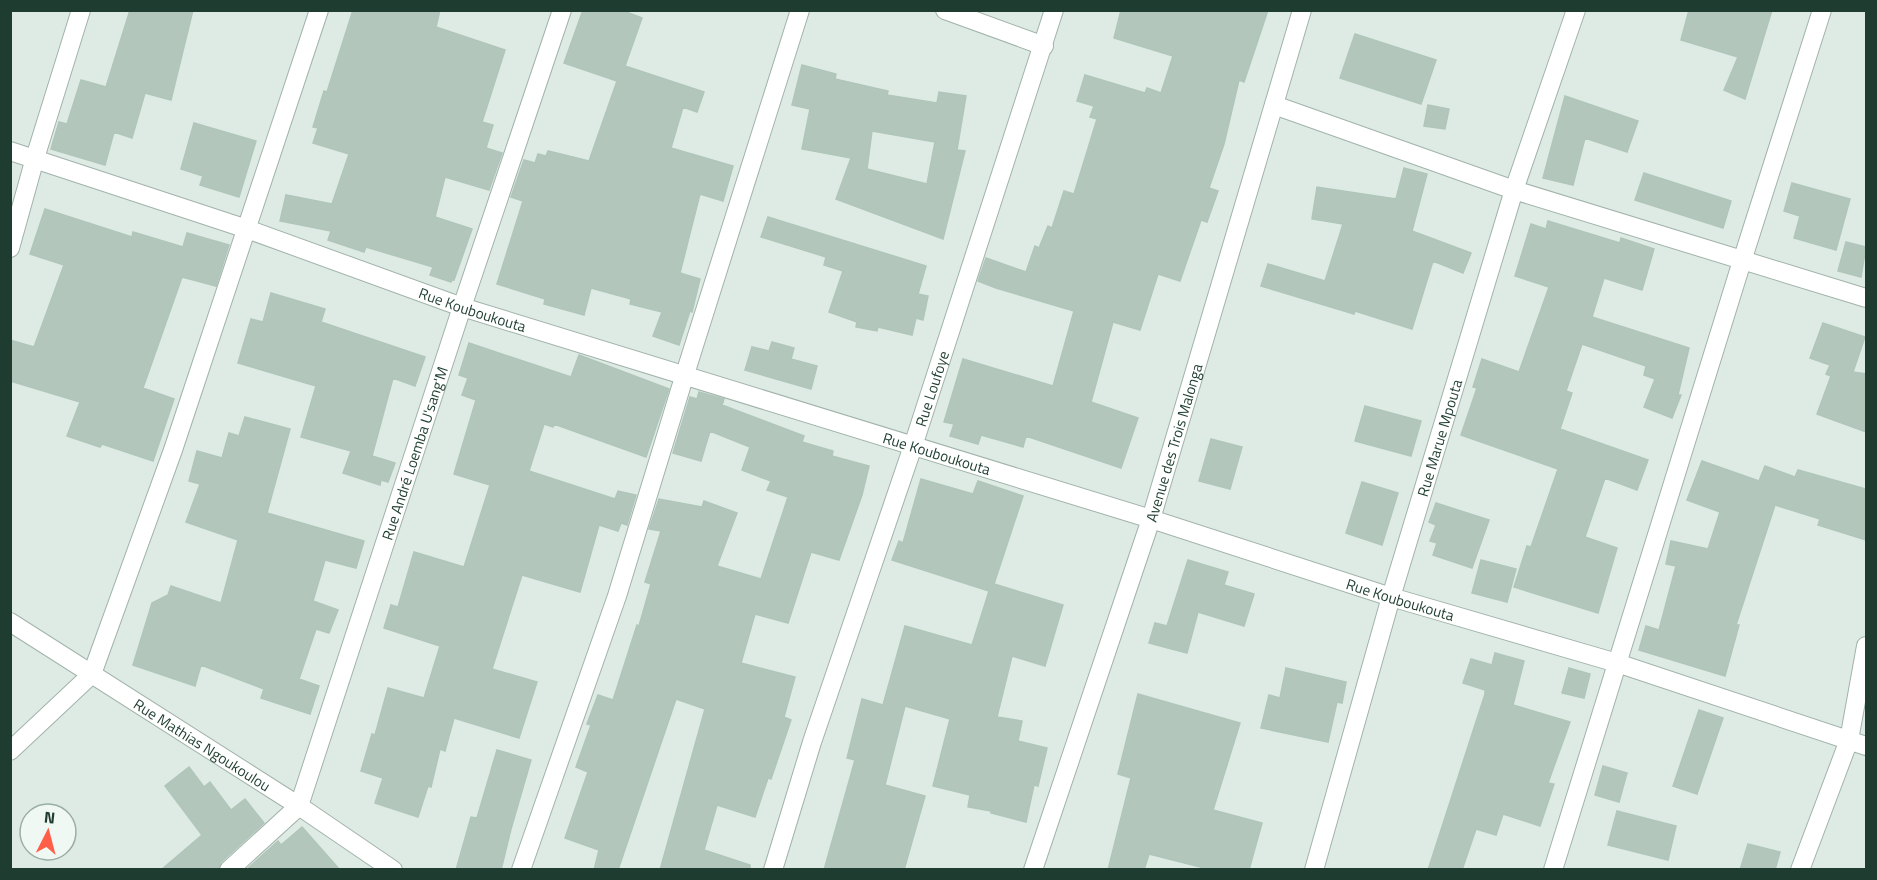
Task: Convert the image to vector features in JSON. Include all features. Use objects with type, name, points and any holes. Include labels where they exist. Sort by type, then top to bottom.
[{"type":"street","points":[[10,248],[81,10]]},
{"type":"street","points":[[10,751],[92,674],[173,450],[319,10]]},
{"type":"street","name":"Rue André Loemba U'sang'M","points":[[229,870],[299,806],[562,10]]},
{"type":"street","points":[[521,870],[617,596],[800,10]]},
{"type":"street","points":[[945,10],[1044,46]]},
{"type":"street","name":"Rue Loufoye","points":[[773,870],[812,742],[913,447],[1054,10]]},
{"type":"street","name":"Avenue des Trois Malonga","points":[[1034,870],[1151,519],[1302,10]]},
{"type":"street","name":"Rue Marue Mpouta","points":[[1314,870],[1391,597],[1514,190],[1576,10]]},
{"type":"street","points":[[1553,870],[1822,10]]},
{"type":"street","points":[[1274,105],[1514,190],[1866,298]]},
{"type":"street","name":"Rue Kouboukouta","points":[[10,151],[247,229],[462,307],[1151,519],[1391,597],[1617,663],[1866,746]]},
{"type":"street","name":"Rue Mathias Ngoukoulou","points":[[10,622],[299,806],[393,870]]},
{"type":"street","points":[[1800,870],[1849,740],[1866,646]]},
{"type":"building","points":[[130,10],[193,10],[171,100],[145,93],[132,138],[114,132],[105,165],[51,149],[59,122],[67,124],[81,80],[106,87]]},
{"type":"building","points":[[353,10],[440,10],[436,27],[505,50],[482,122],[493,125],[486,148],[502,153],[489,190],[445,177],[435,217],[472,229],[454,280],[452,279],[451,282],[430,275],[433,267],[366,247],[364,252],[328,240],[331,231],[280,221],[286,195],[332,204],[349,154],[313,143],[318,128],[313,127],[324,91],[327,92]]},
{"type":"building","points":[[583,10],[621,10],[642,18],[625,66],[704,92],[697,112],[683,107],[671,148],[733,166],[723,201],[700,194],[680,273],[700,279],[692,312],[690,311],[679,345],[653,336],[662,312],[630,304],[631,299],[591,288],[584,315],[544,304],[545,299],[497,284],[523,201],[511,197],[524,160],[535,163],[538,154],[546,156],[548,151],[589,161],[617,81],[564,63]]},
{"type":"building","points":[[1121,10],[1268,10],[1244,82],[1239,80],[1224,144],[1209,188],[1218,191],[1207,222],[1201,220],[1180,281],[1158,274],[1140,330],[1113,322],[1091,402],[1138,418],[1121,468],[1026,436],[1023,447],[981,435],[978,444],[950,436],[954,424],[944,422],[963,359],[1053,386],[1074,311],[978,281],[986,258],[1026,272],[1035,246],[1039,248],[1048,226],[1052,228],[1064,191],[1074,194],[1097,119],[1090,117],[1094,106],[1077,101],[1085,75],[1145,93],[1147,88],[1161,93],[1173,56],[1114,38]]},
{"type":"building","points":[[1689,10],[1772,10],[1745,99],[1724,90],[1738,57],[1681,40]]},
{"type":"building","points":[[1355,34],[1436,60],[1421,104],[1340,78]]},
{"type":"building","points":[[802,65],[836,74],[835,79],[888,91],[887,95],[937,103],[939,92],[966,96],[957,150],[965,151],[943,239],[836,199],[851,158],[802,149],[810,109],[792,105]],"holes":[[[872,131],[935,142],[927,184],[867,169]]]},
{"type":"building","points":[[1565,96],[1638,121],[1627,152],[1585,138],[1573,185],[1543,178]]},
{"type":"building","points":[[1428,105],[1449,109],[1445,129],[1424,126]]},
{"type":"building","points":[[194,123],[256,141],[239,197],[200,185],[203,176],[181,169]]},
{"type":"building","points":[[1404,168],[1427,174],[1412,231],[1471,253],[1463,273],[1433,261],[1412,329],[1261,286],[1268,264],[1325,281],[1343,224],[1312,219],[1317,187],[1396,199]]},
{"type":"building","points":[[1644,173],[1731,201],[1723,228],[1635,200]]},
{"type":"building","points":[[1792,183],[1850,199],[1836,250],[1794,238],[1800,216],[1784,211]]},
{"type":"building","points":[[45,209],[132,237],[133,232],[183,247],[187,233],[229,245],[216,286],[182,277],[143,388],[174,399],[153,461],[102,444],[100,447],[67,436],[80,402],[10,381],[10,340],[34,347],[64,265],[30,254]]},
{"type":"building","points":[[768,217],[926,266],[918,294],[928,296],[923,320],[916,318],[912,335],[878,327],[877,331],[856,327],[857,322],[829,312],[843,271],[824,265],[826,257],[761,237]]},
{"type":"building","points":[[1548,221],[1620,243],[1621,238],[1654,249],[1642,290],[1604,278],[1592,317],[1689,348],[1678,395],[1681,395],[1672,418],[1644,407],[1655,379],[1644,375],[1646,366],[1582,344],[1566,391],[1572,393],[1560,429],[1648,460],[1637,490],[1605,478],[1585,537],[1617,548],[1598,613],[1514,587],[1527,546],[1531,547],[1558,469],[1461,435],[1477,388],[1473,387],[1482,359],[1519,372],[1549,287],[1515,276],[1531,224],[1546,229]]},
{"type":"building","points":[[1846,242],[1866,247],[1861,277],[1838,271]]},
{"type":"building","points":[[271,293],[325,309],[321,322],[425,357],[415,386],[393,378],[372,456],[395,463],[388,482],[381,480],[380,485],[343,473],[351,451],[301,437],[316,386],[238,363],[251,319],[263,322]]},
{"type":"building","points":[[1823,323],[1865,337],[1853,372],[1866,374],[1866,432],[1817,414],[1831,376],[1826,374],[1830,365],[1810,358]]},
{"type":"building","points":[[772,342],[794,348],[791,359],[817,366],[811,389],[745,370],[752,347],[769,351]]},
{"type":"building","points":[[469,343],[571,377],[579,355],[669,389],[646,457],[554,424],[553,427],[544,424],[529,471],[615,499],[618,491],[636,495],[627,525],[621,523],[618,531],[599,525],[580,592],[522,575],[492,669],[537,682],[519,738],[454,718],[445,751],[440,749],[431,787],[428,786],[418,817],[375,803],[383,778],[361,771],[372,734],[375,735],[388,688],[424,698],[440,646],[384,628],[391,605],[398,607],[414,552],[464,567],[490,485],[454,474],[476,400],[462,395],[468,378],[459,375]]},
{"type":"building","points":[[699,392],[724,399],[722,405],[804,436],[802,442],[833,451],[832,456],[869,466],[862,495],[839,560],[811,552],[788,623],[755,614],[741,663],[795,677],[784,717],[791,720],[755,817],[717,805],[704,850],[750,865],[750,870],[660,870],[705,709],[676,699],[618,870],[594,870],[599,850],[565,838],[588,772],[576,767],[591,725],[587,724],[598,695],[613,700],[637,625],[639,626],[651,584],[645,582],[661,531],[649,529],[659,499],[702,507],[704,501],[737,513],[717,566],[761,579],[788,497],[767,490],[771,481],[742,470],[750,447],[710,431],[701,461],[673,453],[690,397],[697,399]]},
{"type":"building","points":[[1365,406],[1421,421],[1411,456],[1355,441]]},
{"type":"building","points":[[245,417],[290,429],[267,513],[364,541],[356,568],[325,560],[313,601],[338,610],[329,633],[316,629],[299,679],[319,686],[310,714],[261,698],[264,689],[201,665],[195,686],[133,665],[152,603],[168,595],[171,586],[221,603],[238,540],[186,522],[200,484],[189,481],[197,451],[222,458],[229,433],[239,436]]},
{"type":"building","points":[[1211,439],[1242,447],[1230,489],[1199,481]]},
{"type":"building","points":[[1702,461],[1759,481],[1765,466],[1795,477],[1798,470],[1866,489],[1866,540],[1818,525],[1820,519],[1775,505],[1736,625],[1739,625],[1725,676],[1639,650],[1646,626],[1659,630],[1676,566],[1666,564],[1671,541],[1708,549],[1720,512],[1687,500]]},
{"type":"building","points":[[921,479],[973,494],[978,481],[1023,496],[994,584],[1063,605],[1045,666],[1012,656],[997,717],[1022,721],[1018,741],[1047,748],[1038,786],[1034,785],[1026,822],[991,813],[991,811],[968,807],[970,795],[933,786],[950,719],[905,706],[885,785],[925,796],[904,870],[824,870],[855,760],[847,758],[862,699],[883,705],[905,626],[972,645],[989,591],[892,560],[899,541],[903,543]]},
{"type":"building","points":[[1362,482],[1398,493],[1382,545],[1346,533]]},
{"type":"building","points":[[1436,503],[1489,520],[1472,568],[1433,555],[1437,543],[1430,541],[1436,525],[1429,522]]},
{"type":"building","points":[[1188,560],[1228,572],[1224,585],[1254,594],[1244,626],[1198,612],[1187,653],[1149,643],[1155,623],[1167,626]]},
{"type":"building","points":[[1481,560],[1516,569],[1507,602],[1472,593]]},
{"type":"building","points":[[1495,653],[1524,661],[1513,705],[1570,722],[1548,783],[1554,784],[1540,826],[1503,814],[1496,835],[1476,829],[1462,870],[1428,870],[1485,694],[1485,690],[1463,683],[1471,659],[1492,665]]},
{"type":"building","points":[[1286,668],[1346,682],[1342,703],[1337,702],[1328,742],[1261,728],[1269,695],[1280,698]]},
{"type":"building","points":[[1569,668],[1590,674],[1584,698],[1562,693]]},
{"type":"building","points":[[1138,694],[1240,723],[1213,810],[1262,823],[1249,870],[1212,870],[1149,854],[1144,870],[1108,870],[1131,778],[1118,774]]},
{"type":"building","points":[[1699,710],[1723,718],[1697,794],[1673,786]]},
{"type":"building","points":[[497,750],[531,760],[501,870],[456,870],[471,817],[477,818]]},
{"type":"building","points":[[1603,766],[1627,773],[1619,802],[1595,795]]},
{"type":"building","points":[[189,767],[204,787],[210,782],[231,810],[245,799],[264,823],[221,862],[218,870],[161,870],[202,835],[165,786]]},
{"type":"building","points":[[1617,811],[1676,826],[1668,860],[1608,845]]},
{"type":"building","points":[[302,827],[340,870],[246,870],[278,841],[281,845]]},
{"type":"building","points":[[1748,844],[1780,852],[1775,870],[1740,870]]}]
